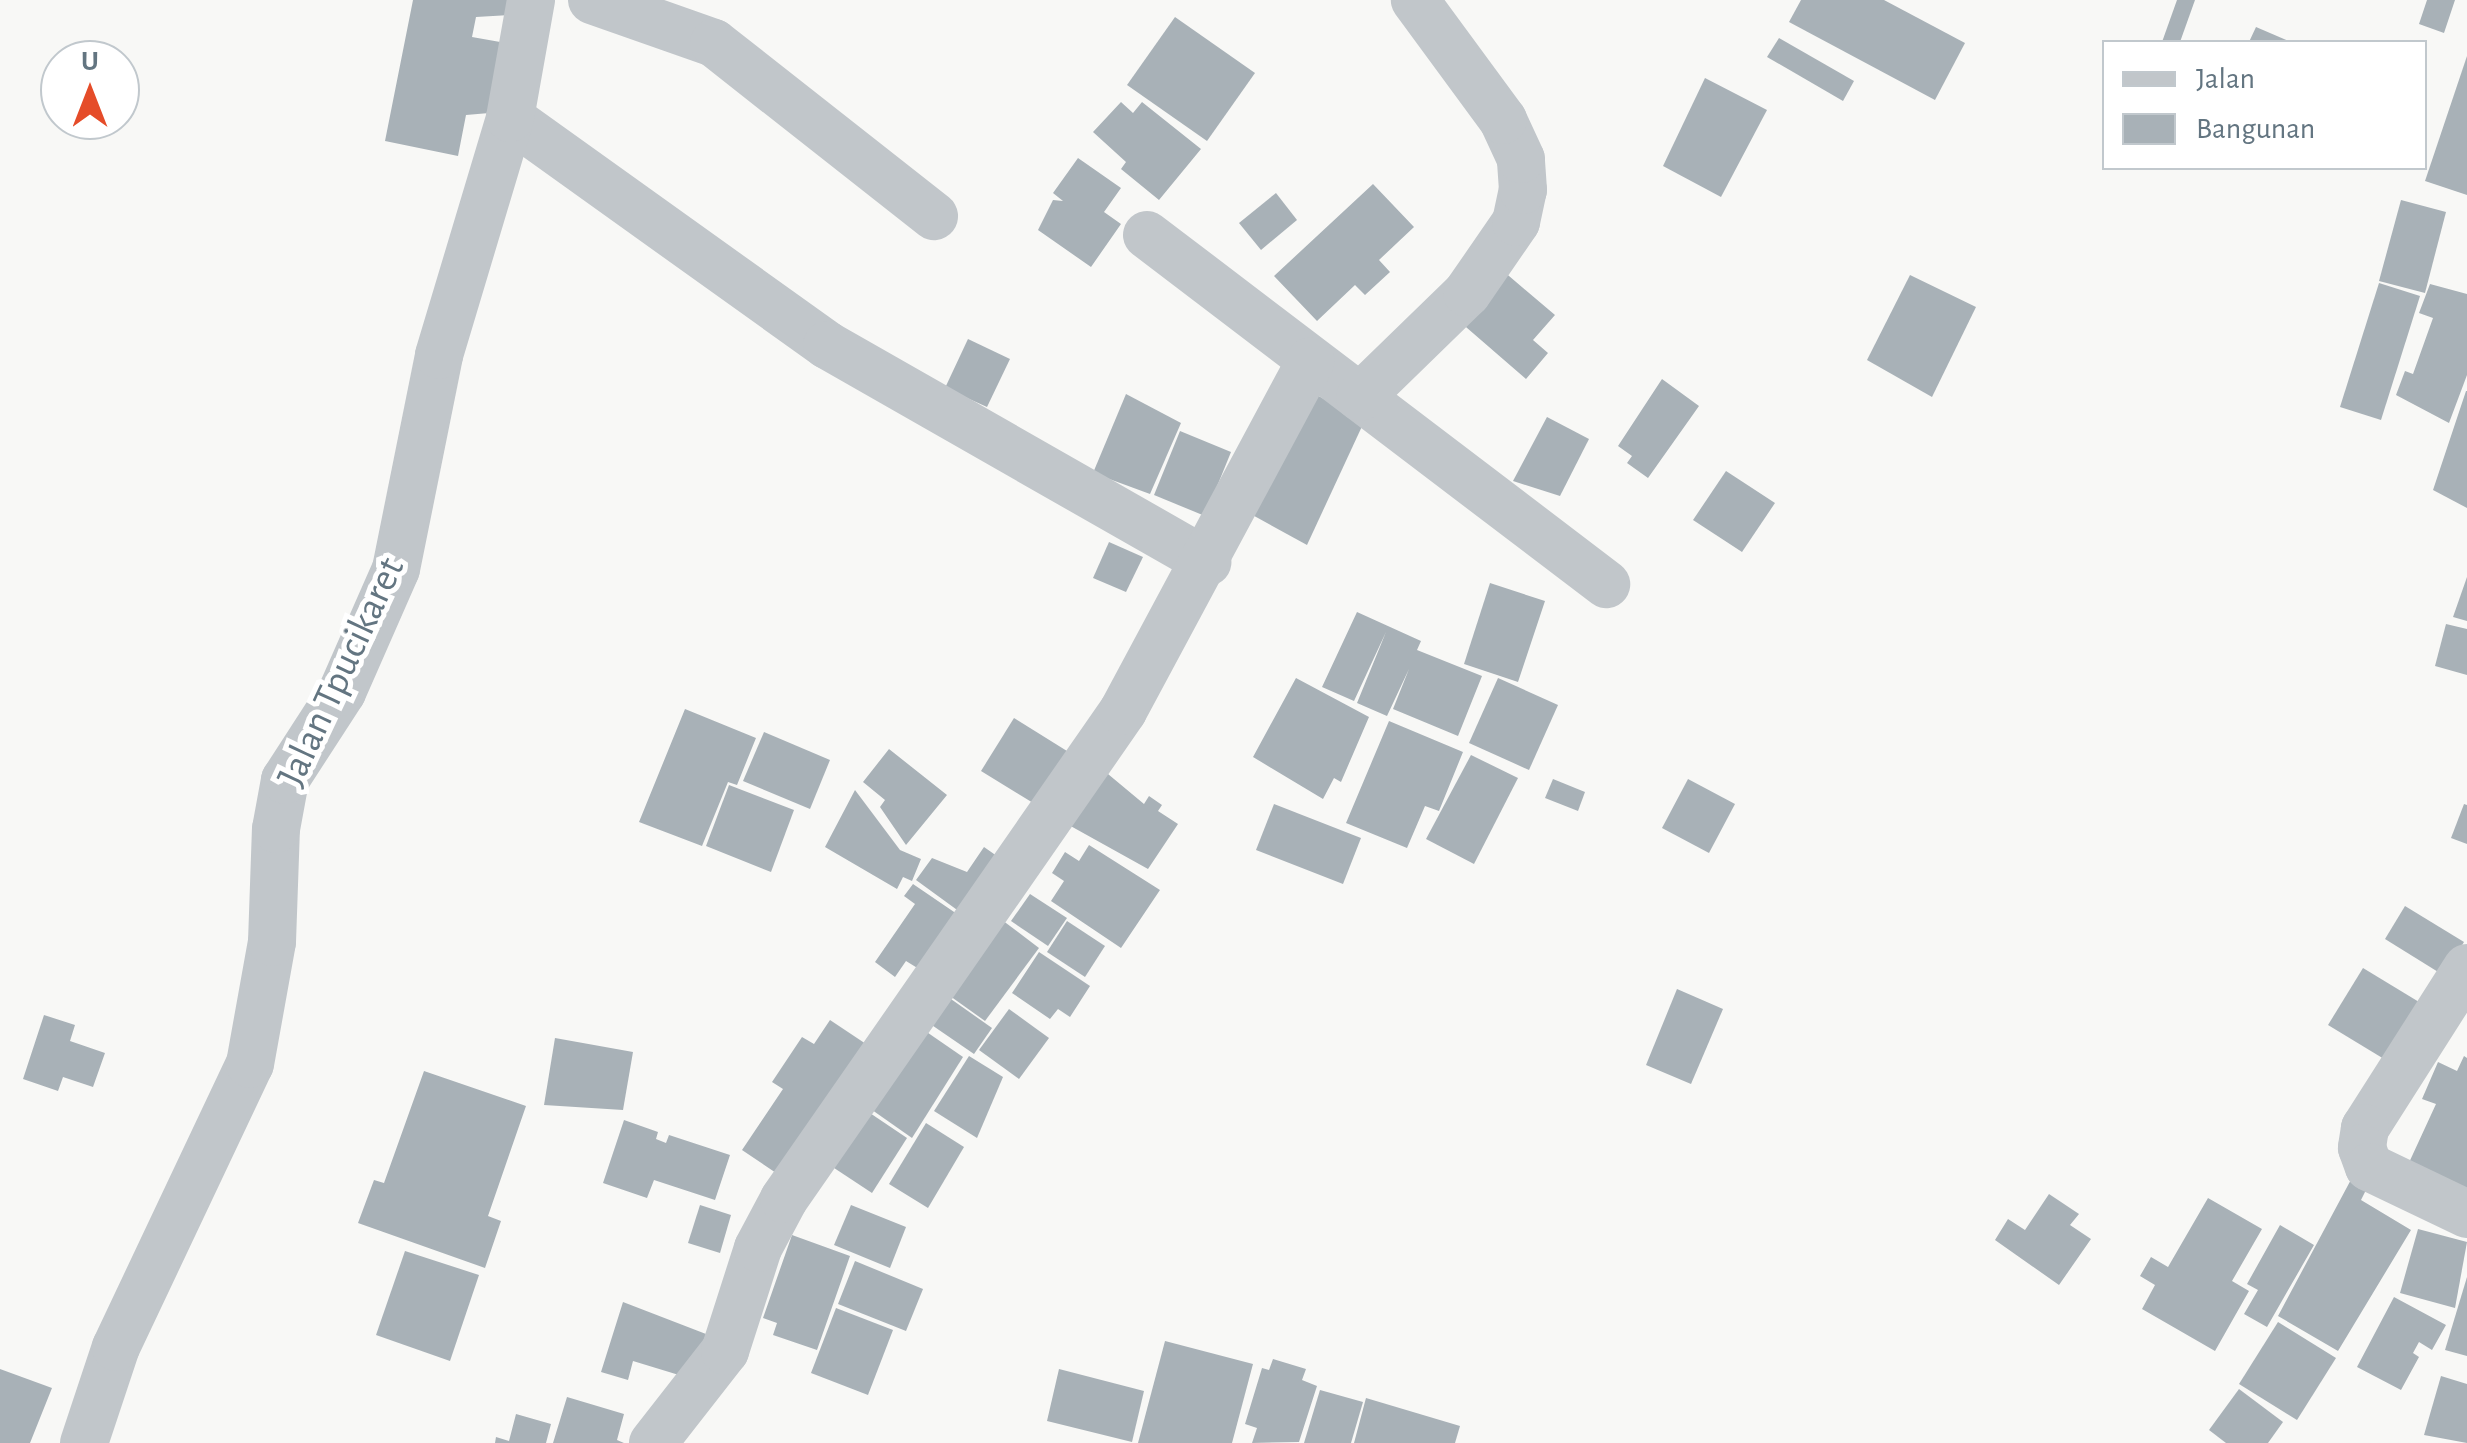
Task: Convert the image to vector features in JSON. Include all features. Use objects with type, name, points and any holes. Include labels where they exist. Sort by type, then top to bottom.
[{"type":"street","name":"Jalan Tpucikaret","points":[[84,1443],[116,1347],[250,1064],[272,942],[276,829],[286,780],[342,692],[396,570],[439,356],[510,118],[531,0]]},
{"type":"street","points":[[592,0],[714,43],[934,216]]},
{"type":"street","points":[[1360,397],[1467,294],[1516,222],[1523,190],[1521,159],[1503,120],[1415,0]]},
{"type":"street","points":[[510,118],[828,345],[1207,562]]},
{"type":"street","points":[[1147,235],[1606,584]]},
{"type":"street","points":[[652,1443],[725,1351],[758,1248],[784,1199],[1123,711],[1207,562],[1311,361]]},
{"type":"street","points":[[2467,968],[2365,1128],[2362,1148],[2369,1167],[2467,1214]]},
{"type":"building","points":[[413,0],[509,0],[510,15],[476,17],[472,37],[512,44],[501,112],[466,115],[458,156],[385,141]]},
{"type":"building","points":[[1801,0],[1884,0],[1965,43],[1935,100],[1789,22]]},
{"type":"building","points":[[2177,0],[2195,0],[2181,40],[2163,40]]},
{"type":"building","points":[[2427,0],[2455,0],[2444,33],[2419,24]]},
{"type":"building","points":[[1175,17],[1255,73],[1207,141],[1127,85]]},
{"type":"building","points":[[2256,27],[2286,40],[2250,40]]},
{"type":"building","points":[[1779,38],[1854,81],[1843,101],[1767,57]]},
{"type":"building","points":[[2467,56],[2467,195],[2425,181]]},
{"type":"building","points":[[1705,78],[1767,110],[1721,197],[1663,166]]},
{"type":"building","points":[[1121,102],[1133,113],[1142,102],[1201,149],[1159,200],[1121,169],[1126,162],[1093,132]]},
{"type":"building","points":[[1078,158],[1121,188],[1104,212],[1121,224],[1091,267],[1038,230],[1053,200],[1063,201],[1053,193]]},
{"type":"building","points":[[1373,184],[1414,227],[1379,260],[1390,272],[1365,295],[1355,285],[1317,321],[1274,276]]},
{"type":"building","points":[[1276,193],[1297,220],[1261,250],[1239,223]]},
{"type":"building","points":[[2401,200],[2446,212],[2425,293],[2379,281]]},
{"type":"building","points":[[1502,270],[1555,315],[1533,340],[1548,353],[1526,379],[1459,321]]},
{"type":"building","points":[[1910,275],[1976,307],[1932,397],[1867,360]]},
{"type":"building","points":[[2379,283],[2420,296],[2381,420],[2340,407]]},
{"type":"building","points":[[2430,284],[2467,294],[2467,375],[2449,423],[2396,395],[2405,371],[2413,374],[2433,318],[2419,313]]},
{"type":"building","points":[[968,339],[1010,359],[987,407],[945,388]]},
{"type":"building","points":[[1662,379],[1699,406],[1648,478],[1627,463],[1632,456],[1618,446]]},
{"type":"building","points":[[2467,391],[2467,508],[2433,490]]},
{"type":"building","points":[[1126,394],[1181,423],[1150,494],[1093,473]]},
{"type":"building","points":[[1317,395],[1364,422],[1307,545],[1247,512]]},
{"type":"building","points":[[1547,417],[1589,439],[1560,496],[1513,481]]},
{"type":"building","points":[[1180,431],[1231,452],[1205,516],[1154,495]]},
{"type":"building","points":[[1726,471],[1775,503],[1742,552],[1693,520]]},
{"type":"building","points":[[1109,542],[1143,557],[1126,592],[1093,578]]},
{"type":"building","points":[[2467,577],[2467,621],[2453,617]]},
{"type":"building","points":[[1490,583],[1545,601],[1518,682],[1464,664]]},
{"type":"building","points":[[1357,612],[1421,641],[1417,650],[1482,676],[1458,736],[1393,709],[1409,669],[1387,716],[1357,703],[1386,632],[1354,701],[1322,687]]},
{"type":"building","points":[[2446,624],[2467,629],[2467,675],[2435,666]]},
{"type":"building","points":[[1296,678],[1369,717],[1341,782],[1334,778],[1323,799],[1253,757]]},
{"type":"building","points":[[1498,678],[1558,705],[1529,770],[1469,743]]},
{"type":"building","points":[[685,709],[756,738],[737,785],[728,782],[702,846],[639,822]]},
{"type":"building","points":[[1014,718],[1075,756],[1043,809],[981,771]]},
{"type":"building","points":[[1389,721],[1463,752],[1439,811],[1425,806],[1407,848],[1346,823]]},
{"type":"building","points":[[764,732],[830,760],[810,809],[743,781]]},
{"type":"building","points":[[889,749],[947,795],[906,845],[880,807],[885,800],[863,782]]},
{"type":"building","points":[[1471,755],[1518,778],[1474,864],[1426,839]]},
{"type":"building","points":[[1096,764],[1144,804],[1149,796],[1162,805],[1158,811],[1178,824],[1148,869],[1067,824]]},
{"type":"building","points":[[1553,779],[1585,792],[1578,811],[1545,798]]},
{"type":"building","points":[[1688,779],[1735,804],[1709,853],[1662,828]]},
{"type":"building","points":[[729,785],[794,810],[771,872],[706,846]]},
{"type":"building","points":[[855,790],[900,850],[921,859],[912,881],[903,877],[897,889],[825,847]]},
{"type":"building","points":[[1274,804],[1361,838],[1343,884],[1256,850]]},
{"type":"building","points":[[2464,804],[2467,805],[2467,844],[2451,838]]},
{"type":"building","points":[[1089,845],[1160,890],[1121,948],[1051,901],[1064,881],[1052,873],[1065,852],[1079,861]]},
{"type":"building","points":[[984,847],[1014,868],[975,923],[916,880],[932,858],[967,872]]},
{"type":"building","points":[[913,884],[957,914],[919,969],[906,961],[895,977],[875,962],[915,904],[904,896]]},
{"type":"building","points":[[1030,894],[1067,918],[1048,946],[1011,921]]},
{"type":"building","points":[[2405,906],[2464,942],[2443,975],[2385,939]]},
{"type":"building","points":[[1002,920],[1039,948],[985,1021],[943,991]]},
{"type":"building","points":[[1067,921],[1105,946],[1085,977],[1047,952]]},
{"type":"building","points":[[1039,952],[1090,986],[1070,1017],[1058,1009],[1050,1019],[1012,993]]},
{"type":"building","points":[[2363,968],[2424,1005],[2389,1062],[2328,1025]]},
{"type":"building","points":[[1677,989],[1723,1009],[1691,1084],[1646,1065]]},
{"type":"building","points":[[941,992],[992,1028],[974,1054],[923,1019]]},
{"type":"building","points":[[1009,1009],[1049,1038],[1019,1079],[979,1050]]},
{"type":"building","points":[[44,1015],[75,1025],[70,1041],[105,1053],[93,1087],[63,1077],[58,1091],[23,1079]]},
{"type":"building","points":[[830,1020],[872,1048],[785,1179],[742,1150],[783,1089],[772,1082],[802,1037],[814,1044]]},
{"type":"building","points":[[918,1026],[963,1057],[912,1138],[865,1105]]},
{"type":"building","points":[[555,1038],[633,1052],[623,1110],[544,1105]]},
{"type":"building","points":[[969,1056],[1003,1077],[977,1138],[934,1111]]},
{"type":"building","points":[[2464,1056],[2467,1198],[2401,1180],[2436,1104],[2422,1099],[2438,1062],[2457,1071]]},
{"type":"building","points":[[424,1071],[526,1106],[488,1216],[501,1221],[485,1268],[358,1223],[374,1180],[384,1183]]},
{"type":"building","points":[[861,1107],[907,1138],[872,1193],[825,1162]]},
{"type":"building","points":[[624,1120],[658,1132],[656,1139],[666,1143],[669,1135],[730,1155],[715,1200],[654,1180],[647,1198],[603,1183]]},
{"type":"building","points":[[926,1123],[964,1147],[928,1208],[889,1184]]},
{"type":"building","points":[[2354,1174],[2370,1182],[2361,1200],[2411,1230],[2338,1351],[2278,1316]]},
{"type":"building","points":[[2049,1194],[2079,1214],[2070,1225],[2091,1239],[2059,1285],[1995,1240],[2008,1219],[2025,1230]]},
{"type":"building","points":[[2208,1198],[2262,1229],[2232,1281],[2249,1291],[2215,1351],[2142,1309],[2155,1285],[2140,1276],[2151,1257],[2168,1267]]},
{"type":"building","points":[[700,1205],[731,1215],[720,1253],[688,1243]]},
{"type":"building","points":[[851,1205],[906,1227],[890,1268],[834,1245]]},
{"type":"building","points":[[2280,1225],[2314,1245],[2267,1327],[2244,1314],[2258,1290],[2247,1284]]},
{"type":"building","points":[[2418,1229],[2467,1242],[2455,1308],[2400,1293]]},
{"type":"building","points":[[792,1235],[850,1256],[817,1350],[773,1335],[777,1323],[763,1318]]},
{"type":"building","points":[[405,1251],[479,1275],[450,1361],[376,1335]]},
{"type":"building","points":[[855,1261],[923,1289],[906,1331],[838,1304]]},
{"type":"building","points":[[2467,1277],[2467,1356],[2445,1350]]},
{"type":"building","points":[[2394,1297],[2446,1325],[2432,1350],[2419,1342],[2413,1353],[2419,1357],[2401,1390],[2357,1367]]},
{"type":"building","points":[[623,1302],[706,1334],[692,1379],[633,1361],[628,1380],[601,1372]]},
{"type":"building","points":[[836,1308],[893,1330],[868,1395],[811,1373]]},
{"type":"building","points":[[2278,1322],[2336,1358],[2297,1420],[2239,1384]]},
{"type":"building","points":[[1165,1341],[1253,1364],[1232,1443],[1138,1443]]},
{"type":"building","points":[[1273,1359],[1306,1369],[1302,1380],[1317,1386],[1299,1442],[1252,1443],[1257,1428],[1245,1424],[1262,1368],[1269,1370]]},
{"type":"building","points":[[0,1369],[52,1388],[30,1443],[0,1443]]},
{"type":"building","points":[[1059,1369],[1144,1391],[1132,1442],[1047,1421]]},
{"type":"building","points":[[2441,1376],[2467,1384],[2467,1443],[2424,1435]]},
{"type":"building","points":[[2239,1389],[2283,1422],[2268,1443],[2226,1443],[2209,1430]]},
{"type":"building","points":[[1320,1390],[1363,1402],[1351,1443],[1304,1443]]},
{"type":"building","points":[[567,1397],[624,1414],[617,1440],[624,1443],[553,1443]]},
{"type":"building","points":[[1366,1398],[1460,1426],[1455,1443],[1354,1443]]},
{"type":"building","points":[[516,1414],[551,1424],[546,1443],[495,1443],[496,1437],[509,1441]]}]
